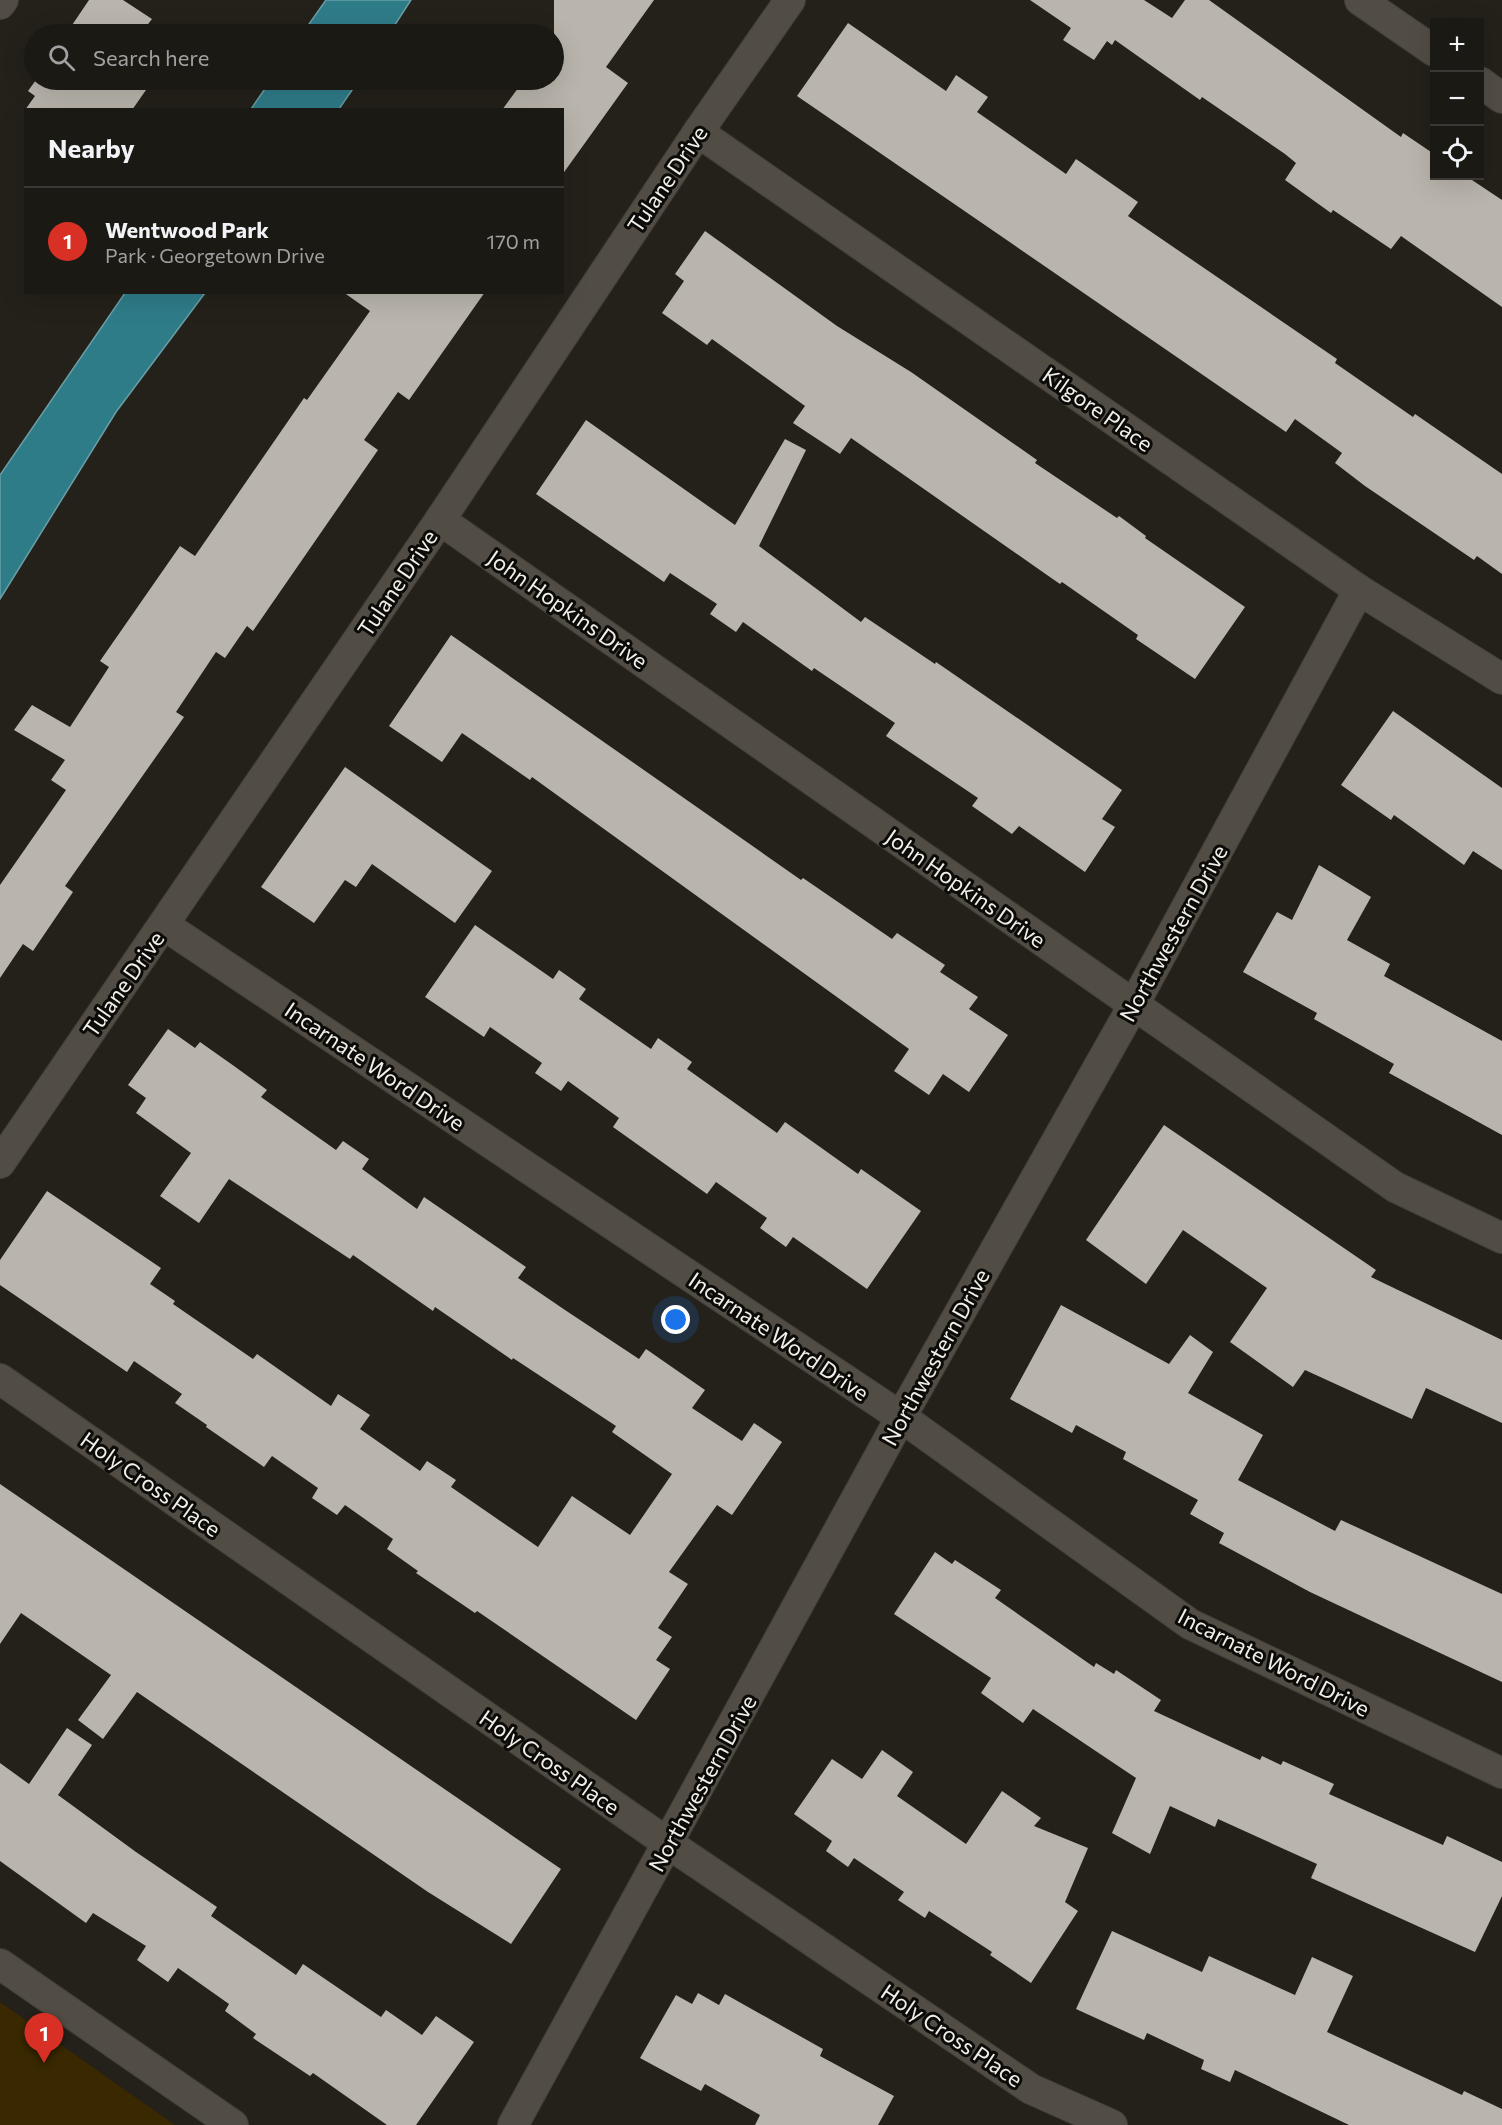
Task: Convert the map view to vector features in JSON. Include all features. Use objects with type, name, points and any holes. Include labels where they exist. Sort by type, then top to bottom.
[{"type":"street","points":[[0,4],[3,0]]},
{"type":"street","name":"Tulane Drive","points":[[0,1163],[440,520],[698,132],[790,0]]},
{"type":"street","points":[[1360,0],[1430,48]]},
{"type":"street","points":[[1484,85],[1502,98]]},
{"type":"street","name":"Kilgore Place","points":[[698,132],[1359,590],[1502,679]]},
{"type":"street","name":"John Hopkins Drive","points":[[440,520],[1395,1187],[1502,1238]]},
{"type":"street","name":"Northwestern Drive","points":[[513,2125],[901,1417],[1133,1006],[1359,590]]},
{"type":"street","name":"Incarnate Word Drive","points":[[164,925],[901,1417],[1190,1624],[1502,1773]]},
{"type":"street","name":"Holy Cross Place","points":[[0,1379],[669,1844],[1031,2089],[1112,2125]]},
{"type":"street","points":[[0,1964],[232,2125]]},
{"type":"shaded area","points":[[0,2002],[175,2125],[0,2125]]},
{"type":"water","points":[[326,0],[411,0],[395,24],[309,24]]},
{"type":"water","points":[[264,90],[352,90],[340,108],[252,108]]},
{"type":"water","points":[[124,294],[204,294],[116,412],[0,599],[0,475]]},
{"type":"building","points":[[89,0],[123,0],[152,19],[148,24],[73,24]]},
{"type":"building","points":[[554,0],[654,0],[606,67],[628,83],[564,172],[564,108],[503,108],[517,90],[564,90],[564,24],[554,24]]},
{"type":"building","points":[[1030,0],[1144,0],[1172,18],[1185,0],[1209,0],[1401,137],[1403,133],[1430,151],[1430,180],[1472,180],[1502,200],[1502,307],[1401,236],[1391,249],[1333,210],[1331,213],[1285,180],[1296,163],[1285,154],[1202,97],[1200,100],[1115,40],[1112,45],[1107,41],[1094,60],[1063,40],[1071,28]]},
{"type":"building","points":[[848,23],[946,91],[956,75],[988,97],[977,112],[1066,174],[1076,159],[1138,202],[1128,216],[1337,359],[1335,363],[1413,417],[1415,414],[1502,474],[1502,574],[1477,556],[1474,560],[1365,486],[1335,463],[1342,453],[1295,419],[1286,432],[797,96]]},
{"type":"building","points":[[146,90],[133,108],[26,108],[35,96],[28,91]]},
{"type":"building","points":[[705,231],[837,326],[911,372],[1037,460],[1035,463],[1117,518],[1119,516],[1146,536],[1145,538],[1245,607],[1195,679],[1136,639],[1138,635],[1062,582],[1060,584],[851,438],[840,454],[793,423],[805,406],[712,339],[707,345],[662,313],[684,281],[675,274]]},
{"type":"building","points":[[346,294],[484,294],[409,400],[398,392],[364,440],[378,450],[253,631],[247,626],[225,658],[216,652],[176,712],[184,717],[65,886],[73,892],[33,951],[23,944],[0,978],[0,885],[66,790],[51,780],[65,760],[14,730],[32,705],[70,727],[109,667],[100,661],[180,546],[195,556],[304,398],[307,400],[370,311]]},
{"type":"building","points":[[586,420],[735,525],[785,439],[806,450],[759,546],[861,622],[865,617],[935,664],[936,662],[1122,790],[1102,819],[1115,827],[1085,872],[1019,826],[1012,834],[972,806],[978,798],[886,736],[895,723],[814,668],[812,671],[743,622],[736,632],[710,614],[717,604],[670,573],[664,582],[536,494]]},
{"type":"building","points":[[451,635],[801,880],[803,878],[892,939],[897,933],[945,965],[940,972],[978,997],[969,1009],[1008,1035],[969,1092],[943,1074],[929,1095],[894,1071],[909,1049],[532,777],[530,780],[462,733],[442,762],[389,726]]},
{"type":"building","points":[[1393,711],[1502,788],[1502,870],[1473,851],[1464,865],[1394,815],[1391,820],[1341,785]]},
{"type":"building","points":[[345,767],[492,871],[455,923],[372,864],[356,887],[345,880],[314,923],[261,887]]},
{"type":"building","points":[[1319,865],[1371,897],[1347,940],[1390,964],[1384,976],[1502,1041],[1502,1135],[1389,1073],[1394,1064],[1314,1019],[1317,1013],[1243,972],[1277,912],[1292,920]]},
{"type":"building","points":[[475,925],[553,979],[559,970],[586,989],[579,999],[651,1049],[658,1038],[692,1062],[687,1069],[777,1133],[785,1122],[858,1174],[861,1169],[921,1211],[867,1289],[793,1237],[786,1247],[760,1228],[767,1218],[716,1182],[707,1194],[613,1127],[619,1118],[568,1081],[561,1091],[535,1073],[542,1063],[490,1027],[484,1037],[425,997]]},
{"type":"building","points":[[168,1029],[195,1048],[200,1042],[234,1066],[267,1090],[261,1097],[336,1150],[343,1141],[369,1159],[362,1169],[417,1209],[424,1197],[526,1267],[518,1278],[565,1310],[639,1359],[646,1349],[705,1390],[692,1408],[742,1441],[754,1423],[782,1442],[732,1515],[717,1505],[669,1572],[688,1584],[658,1628],[672,1637],[656,1660],[670,1669],[636,1720],[477,1611],[475,1613],[416,1573],[418,1571],[387,1549],[393,1539],[345,1505],[337,1515],[312,1498],[318,1488],[272,1456],[264,1467],[206,1427],[207,1425],[175,1403],[182,1394],[134,1361],[127,1372],[0,1285],[0,1260],[47,1191],[161,1268],[150,1284],[175,1301],[173,1304],[253,1359],[257,1354],[331,1406],[338,1394],[370,1415],[360,1429],[420,1471],[427,1461],[456,1480],[451,1487],[538,1547],[572,1496],[630,1535],[672,1474],[612,1432],[616,1426],[513,1358],[512,1360],[435,1307],[433,1311],[353,1255],[350,1259],[229,1179],[199,1223],[160,1196],[191,1153],[136,1113],[146,1098],[128,1085]]},
{"type":"building","points":[[1164,1125],[1376,1270],[1371,1277],[1502,1340],[1502,1423],[1426,1388],[1412,1419],[1305,1370],[1293,1387],[1230,1342],[1267,1288],[1183,1230],[1146,1284],[1086,1240]]},
{"type":"building","points":[[1061,1305],[1169,1364],[1190,1335],[1213,1352],[1188,1393],[1263,1435],[1238,1480],[1335,1531],[1341,1520],[1502,1594],[1502,1682],[1310,1592],[1219,1543],[1224,1533],[1190,1514],[1198,1500],[1123,1459],[1126,1452],[1076,1425],[1072,1433],[1010,1399]]},
{"type":"building","points":[[0,1484],[561,1869],[511,1944],[428,1892],[137,1692],[103,1739],[78,1720],[111,1675],[21,1613],[0,1644]]},
{"type":"building","points":[[935,1552],[952,1564],[955,1560],[1001,1590],[995,1598],[1094,1667],[1096,1663],[1114,1674],[1116,1670],[1161,1700],[1154,1711],[1260,1760],[1262,1756],[1281,1765],[1283,1761],[1334,1784],[1329,1794],[1443,1845],[1447,1836],[1502,1862],[1502,1896],[1475,1952],[1311,1878],[1317,1864],[1218,1819],[1215,1827],[1170,1806],[1150,1854],[1112,1833],[1136,1778],[1033,1709],[1023,1723],[981,1693],[991,1678],[894,1614]]},
{"type":"building","points":[[67,1728],[92,1745],[58,1795],[217,1907],[211,1916],[296,1975],[303,1964],[381,2017],[386,2010],[422,2035],[436,2016],[474,2042],[416,2125],[387,2125],[313,2073],[310,2076],[253,2038],[256,2034],[225,2011],[229,2004],[178,1968],[168,1982],[137,1960],[146,1946],[93,1913],[86,1923],[0,1861],[0,1763],[29,1784]]},
{"type":"building","points":[[882,1750],[913,1772],[897,1796],[966,1844],[1002,1791],[1041,1818],[1034,1826],[1088,1848],[1065,1902],[1078,1911],[1031,1983],[990,1955],[992,1952],[929,1911],[925,1918],[898,1900],[904,1892],[854,1858],[848,1867],[826,1851],[832,1841],[794,1814],[832,1759],[862,1779]]},
{"type":"building","points":[[1112,1931],[1202,1972],[1209,1956],[1295,1995],[1312,1957],[1353,1976],[1327,2032],[1462,2095],[1464,2091],[1502,2109],[1502,2125],[1349,2125],[1235,2070],[1230,2082],[1201,2069],[1204,2060],[1147,2033],[1144,2040],[1076,2009]]},
{"type":"building","points":[[698,1993],[719,2005],[725,1994],[823,2049],[820,2056],[894,2096],[878,2125],[755,2125],[760,2115],[705,2084],[701,2091],[640,2058],[676,1995],[692,2004]]},
{"type":"place","name":"Wentwood Park","points":[[44,2063]]}]
